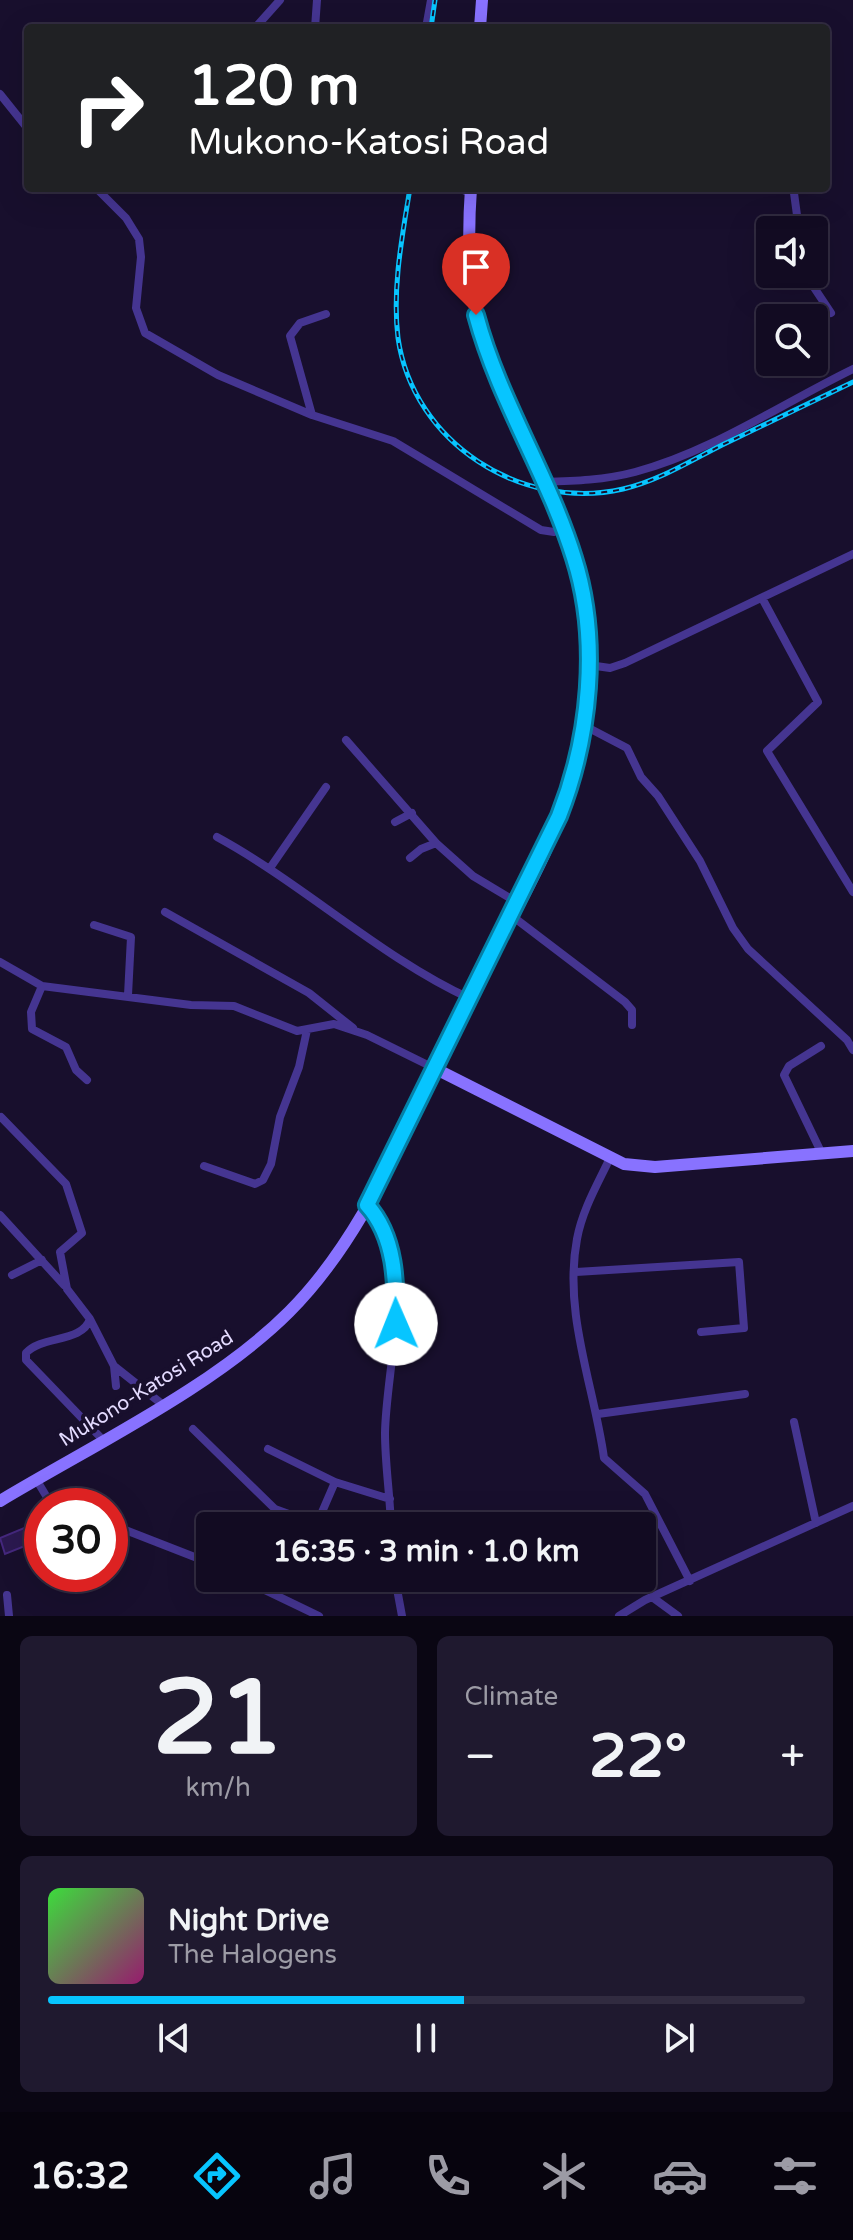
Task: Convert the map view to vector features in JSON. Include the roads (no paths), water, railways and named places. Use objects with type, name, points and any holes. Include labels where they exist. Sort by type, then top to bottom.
[{"type":"main road","points":[[480,24],[482,0]]},
{"type":"main road","name":"Mukono-Katosi Road","points":[[0,1501],[232,1361],[288,1313],[336,1256],[367,1205],[436,1069],[512,916],[570,789],[583,725],[589,665],[581,583],[563,529],[494,377],[476,315],[468,257],[467,192]]},
{"type":"main road","points":[[436,1069],[609,1160],[655,1167],[853,1151]]},
{"type":"street","points":[[259,24],[280,0]]},
{"type":"street","points":[[315,24],[317,0]]},
{"type":"street","points":[[427,24],[431,0]]},
{"type":"street","points":[[1,98],[24,124]]},
{"type":"street","points":[[100,192],[126,218],[139,239],[136,308],[145,333],[218,375],[312,415],[393,441],[541,530],[554,532],[563,529]]},
{"type":"street","points":[[794,193],[797,216]]},
{"type":"street","points":[[814,288],[831,313]]},
{"type":"street","points":[[312,415],[290,336],[300,323],[326,314]]},
{"type":"street","points":[[543,482],[636,472],[671,459],[853,369]]},
{"type":"street","points":[[589,665],[610,668],[625,663],[851,558]]},
{"type":"street","points":[[762,598],[818,702],[767,751],[853,892]]},
{"type":"street","points":[[583,725],[627,748],[641,777],[658,796],[700,861],[733,928],[748,949],[847,1040],[853,1050]]},
{"type":"street","points":[[346,740],[436,843],[473,876],[518,903]]},
{"type":"street","points":[[270,868],[326,787]]},
{"type":"street","points":[[395,822],[412,813]]},
{"type":"street","points":[[217,837],[270,868],[419,972],[471,999]]},
{"type":"street","points":[[410,858],[436,843]]},
{"type":"street","points":[[165,912],[309,993],[356,1031]]},
{"type":"street","points":[[512,916],[625,1002],[632,1010],[632,1025]]},
{"type":"street","points":[[94,925],[131,937],[128,995]]},
{"type":"street","points":[[0,962],[42,986],[191,1005],[234,1006],[297,1031],[334,1024],[356,1031],[436,1069]]},
{"type":"street","points":[[42,986],[31,1012],[32,1029],[66,1047],[76,1070],[87,1080]]},
{"type":"street","points":[[204,1166],[255,1184],[267,1175],[280,1117],[299,1067],[307,1030]]},
{"type":"street","points":[[821,1046],[789,1066],[784,1075],[822,1154]]},
{"type":"street","points":[[1,1117],[70,1191],[82,1233],[60,1252],[67,1289]]},
{"type":"street","points":[[609,1160],[580,1228],[576,1324],[598,1414],[604,1458],[645,1494],[690,1581]]},
{"type":"street","points":[[367,1205],[384,1226],[396,1286],[385,1431],[390,1512]]},
{"type":"street","points":[[0,1215],[90,1319],[114,1366],[116,1386]]},
{"type":"street","points":[[12,1275],[42,1260]]},
{"type":"street","points":[[576,1272],[739,1262],[744,1328],[701,1332]]},
{"type":"street","points":[[90,1319],[80,1332],[33,1345],[25,1356],[34,1371],[103,1440]]},
{"type":"street","points":[[114,1366],[162,1404]]},
{"type":"street","points":[[598,1414],[745,1394]]},
{"type":"street","points":[[794,1422],[816,1523]]},
{"type":"street","points":[[193,1429],[231,1468],[256,1487],[268,1504],[308,1521],[319,1519],[335,1482]]},
{"type":"street","points":[[268,1449],[335,1482],[390,1499]]},
{"type":"street","points":[[36,1479],[41,1488]]},
{"type":"street","points":[[619,1616],[652,1597],[853,1506]]},
{"type":"street","points":[[128,1531],[196,1558]]},
{"type":"street","points":[[269,1592],[319,1616]]},
{"type":"street","points":[[398,1592],[402,1616]]},
{"type":"street","points":[[7,1595],[9,1616]]},
{"type":"street","points":[[652,1597],[678,1616]]},
{"type":"railway","points":[[432,24],[435,0]]},
{"type":"railway","points":[[409,192],[396,301],[398,338],[408,376],[425,409],[449,438],[478,462],[511,479],[547,490],[585,493],[623,489],[674,470],[853,382]]}]
